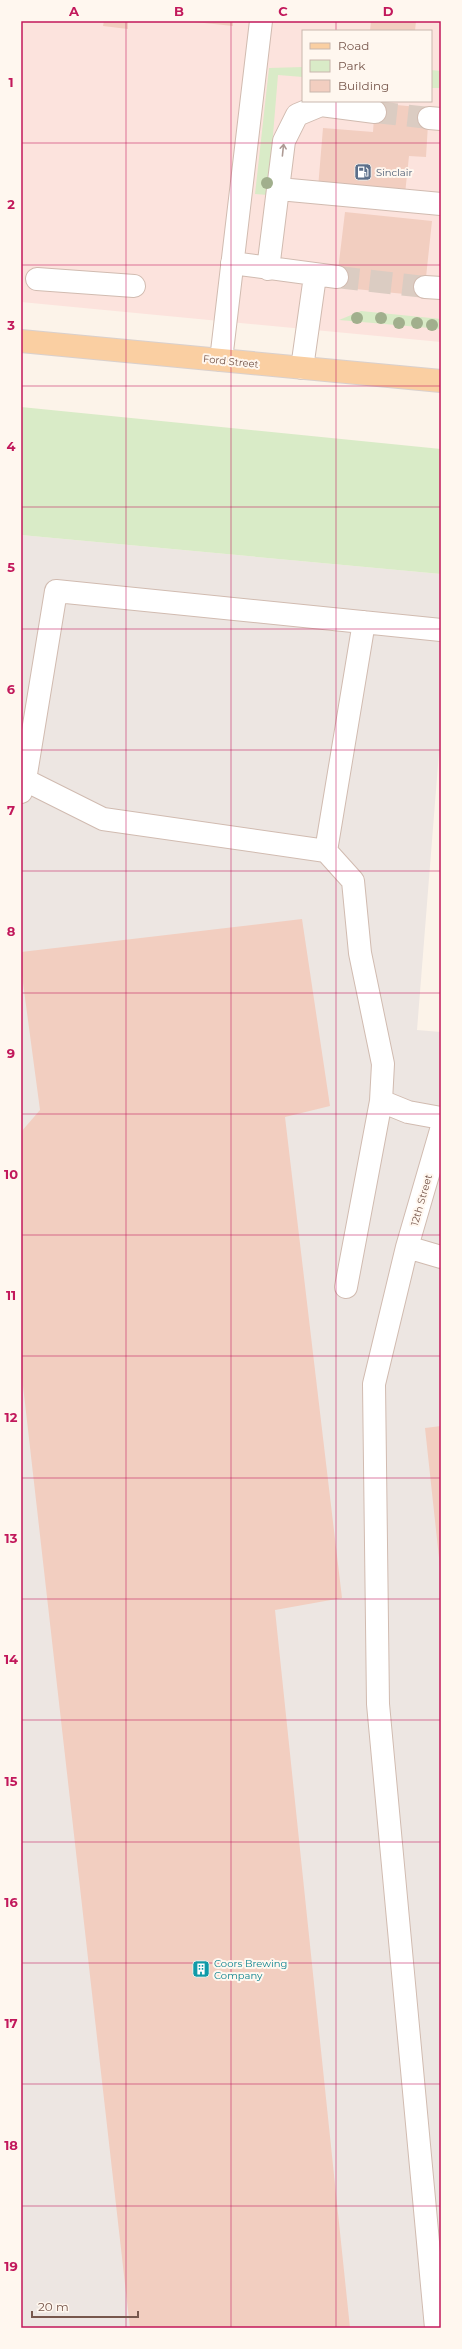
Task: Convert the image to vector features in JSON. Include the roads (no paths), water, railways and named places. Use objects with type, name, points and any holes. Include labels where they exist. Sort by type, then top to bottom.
[{"type":"main road","name":"Ford Street","points":[[21,341],[441,381]]},
{"type":"street","points":[[221,360],[261,21]]},
{"type":"street","points":[[268,268],[284,141],[297,115],[321,105],[375,112]]},
{"type":"street","points":[[278,189],[441,204]]},
{"type":"street","points":[[232,263],[315,276],[337,277]]},
{"type":"street","points":[[302,368],[315,276]]},
{"type":"street","points":[[37,279],[134,286]]},
{"type":"street","points":[[346,1287],[381,1101],[383,1064],[360,953],[353,881],[326,851],[103,819],[22,784],[56,591],[441,630]]},
{"type":"street","points":[[326,851],[364,622]]},
{"type":"street","points":[[381,1101],[408,1112],[441,1118]]},
{"type":"street","name":"12th Street","points":[[436,2328],[378,1704],[374,1384],[407,1248],[441,1130]]},
{"type":"street","points":[[407,1248],[441,1257]]},
{"type":"tunnel","points":[[375,112],[429,118]]},
{"type":"tunnel","points":[[337,277],[425,287]]},
{"type":"place","name":"Sinclair","points":[[363,172]]},
{"type":"place","name":"Coors Brewing Company","points":[[201,1969]]}]
